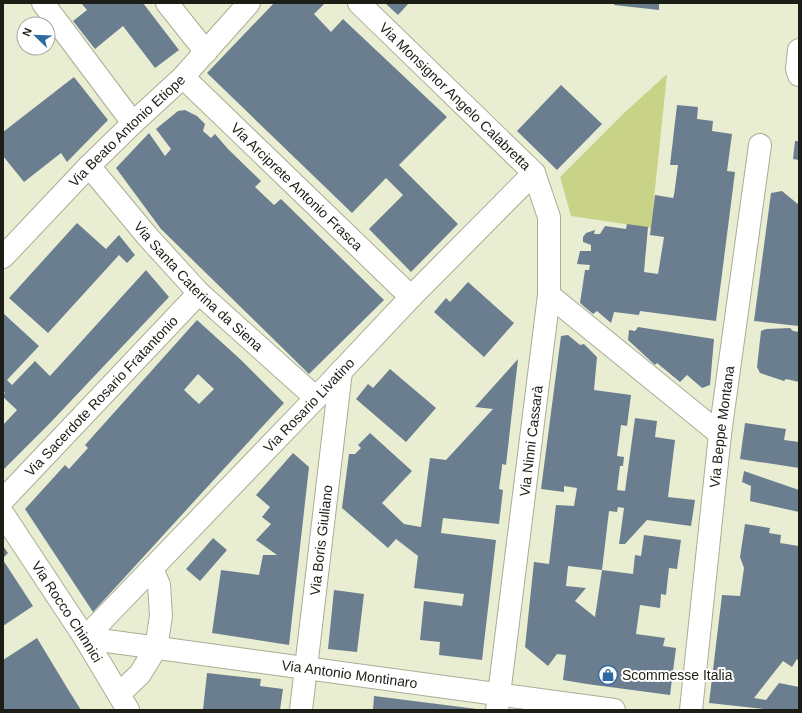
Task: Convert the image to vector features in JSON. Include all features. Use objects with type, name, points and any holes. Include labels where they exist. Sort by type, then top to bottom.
[{"type":"street","points":[[43,3],[133,122]]},
{"type":"street","points":[[167,3],[206,52]]},
{"type":"street","name":"Via Beato Antonio Etiope","points":[[3,257],[89,166],[133,122],[182,77],[250,3]]},
{"type":"street","name":"Via Monsignor Angelo Calabretta","points":[[359,3],[534,173]]},
{"type":"street","name":"Via Arciprete Antonio Frasca","points":[[182,77],[411,297]]},
{"type":"street","name":"Via Beppe Montana","points":[[691,710],[720,434],[760,145]]},
{"type":"street","name":"Via Santa Caterina da Siena","points":[[89,166],[148,237],[199,292],[316,398]]},
{"type":"street","name":"Via Ninni Cassarà","points":[[498,702],[549,295],[549,217],[534,173]]},
{"type":"street","name":"Via Rosario Livatino","points":[[85,638],[411,297],[534,173]]},
{"type":"street","name":"Via Sacerdote Rosario Fratantonio","points":[[3,500],[199,292]]},
{"type":"street","points":[[549,295],[720,434]]},
{"type":"street","name":"Via Boris Giuliano","points":[[301,710],[341,371]]},
{"type":"street","name":"Via Rocco Chinnici","points":[[3,514],[85,638],[124,702]]},
{"type":"street","points":[[124,702],[156,648],[161,616],[159,585],[152,569]]},
{"type":"street","name":"Via Antonio Montinaro","points":[[85,638],[306,668],[498,702],[614,710]]},
{"type":"green space","points":[[667,74],[651,228],[571,216],[560,177],[623,114]]},
{"type":"building","points":[[81,3],[143,3],[179,50],[155,68],[123,26],[95,49],[73,21],[87,10]]},
{"type":"building","points":[[274,3],[325,3],[314,14],[331,32],[343,19],[447,117],[399,165],[458,224],[411,272],[369,229],[403,195],[386,178],[352,213],[207,73]]},
{"type":"building","points":[[385,3],[409,3],[398,15]]},
{"type":"building","points":[[615,3],[659,3],[659,10],[614,5]]},
{"type":"building","points":[[74,77],[108,120],[67,162],[61,153],[24,182],[3,156],[3,132]]},
{"type":"building","points":[[561,85],[602,124],[557,170],[517,131]]},
{"type":"building","points":[[677,105],[698,107],[697,119],[713,121],[712,131],[732,134],[727,171],[735,172],[716,321],[640,311],[639,315],[614,312],[611,323],[597,311],[593,314],[580,303],[585,270],[589,270],[590,265],[577,264],[580,251],[591,251],[591,245],[583,242],[583,237],[586,233],[595,230],[594,234],[600,234],[605,226],[626,229],[627,224],[648,227],[644,272],[658,274],[664,237],[650,235],[655,195],[673,198],[674,195],[678,165],[670,165]]},
{"type":"building","points":[[185,110],[197,116],[205,124],[203,131],[211,138],[215,134],[228,149],[261,181],[255,187],[274,205],[281,199],[384,300],[309,374],[161,229],[116,168],[149,133],[165,156],[171,149],[156,129],[178,111]]},
{"type":"building","points":[[795,141],[799,141],[799,160],[793,159]]},
{"type":"building","points":[[782,191],[799,205],[799,326],[754,321],[771,193]]},
{"type":"building","points":[[77,223],[106,249],[119,235],[135,255],[127,263],[119,255],[48,333],[9,298]]},
{"type":"building","points":[[146,270],[169,297],[51,422],[3,470],[3,425],[17,410],[3,397],[5,393],[3,391],[3,313],[39,346],[7,380],[12,385],[35,361],[50,376]]},
{"type":"building","points":[[468,282],[514,323],[484,357],[434,312],[446,298],[450,302]]},
{"type":"building","points":[[197,320],[240,359],[284,403],[93,612],[25,509],[65,465],[69,469],[88,448],[85,445]],"holes":[[[198,374],[214,389],[199,404],[184,390]]]},
{"type":"building","points":[[638,327],[714,339],[710,385],[702,388],[687,375],[680,382],[657,363],[655,365],[628,340],[629,330],[635,331]]},
{"type":"building","points":[[790,328],[793,331],[799,332],[799,382],[786,379],[784,381],[760,373],[757,367],[761,331],[766,329]]},
{"type":"building","points":[[568,335],[580,345],[584,344],[597,357],[594,390],[631,395],[627,426],[621,425],[617,456],[624,457],[623,466],[620,466],[617,490],[625,491],[635,418],[657,421],[655,437],[675,440],[668,497],[695,500],[691,526],[647,520],[625,544],[619,544],[624,508],[618,507],[617,512],[609,511],[602,570],[633,574],[635,555],[641,556],[644,535],[681,540],[677,569],[669,568],[666,595],[661,594],[660,608],[640,605],[636,634],[665,638],[663,646],[676,648],[670,695],[563,680],[566,655],[557,654],[548,666],[525,647],[534,562],[549,564],[556,505],[574,506],[577,488],[564,486],[564,492],[541,489],[561,336]],"holes":[[[568,566],[602,570],[595,617],[575,601],[586,588],[566,586]]]},
{"type":"building","points":[[518,359],[506,465],[502,464],[499,489],[503,490],[499,524],[443,518],[441,533],[496,540],[482,660],[439,655],[440,642],[420,640],[424,601],[462,606],[464,594],[414,588],[418,556],[396,539],[388,548],[342,508],[349,454],[355,454],[361,448],[358,445],[370,433],[412,471],[382,503],[404,524],[421,527],[430,458],[446,460],[493,409],[475,407]]},
{"type":"building","points":[[390,369],[436,408],[406,442],[356,399],[368,384],[373,388]]},
{"type":"building","points":[[745,423],[786,429],[784,440],[799,442],[799,468],[740,459]]},
{"type":"building","points":[[293,453],[309,467],[289,645],[212,633],[221,570],[259,575],[263,555],[277,555],[256,540],[271,524],[262,517],[270,507],[256,495]]},
{"type":"building","points":[[744,471],[799,490],[799,512],[750,501],[751,486],[742,482]]},
{"type":"building","points":[[745,524],[770,528],[769,533],[781,535],[780,543],[799,546],[799,661],[797,659],[792,667],[783,661],[754,698],[766,700],[779,683],[799,687],[799,710],[773,710],[709,703],[722,595],[740,596],[744,568],[740,557]]},
{"type":"building","points":[[213,538],[227,550],[200,581],[186,569]]},
{"type":"building","points":[[3,546],[8,553],[3,558]]},
{"type":"building","points":[[3,560],[33,606],[3,626]]},
{"type":"building","points":[[334,590],[364,594],[357,652],[328,649]]},
{"type":"building","points":[[37,638],[81,710],[3,710],[3,660]]},
{"type":"building","points":[[207,673],[261,679],[260,686],[283,689],[280,710],[203,710]]},
{"type":"building","points":[[374,696],[477,709],[477,710],[373,710]]},
{"type":"place","name":"Scommesse Italia","points":[[608,675]]}]
